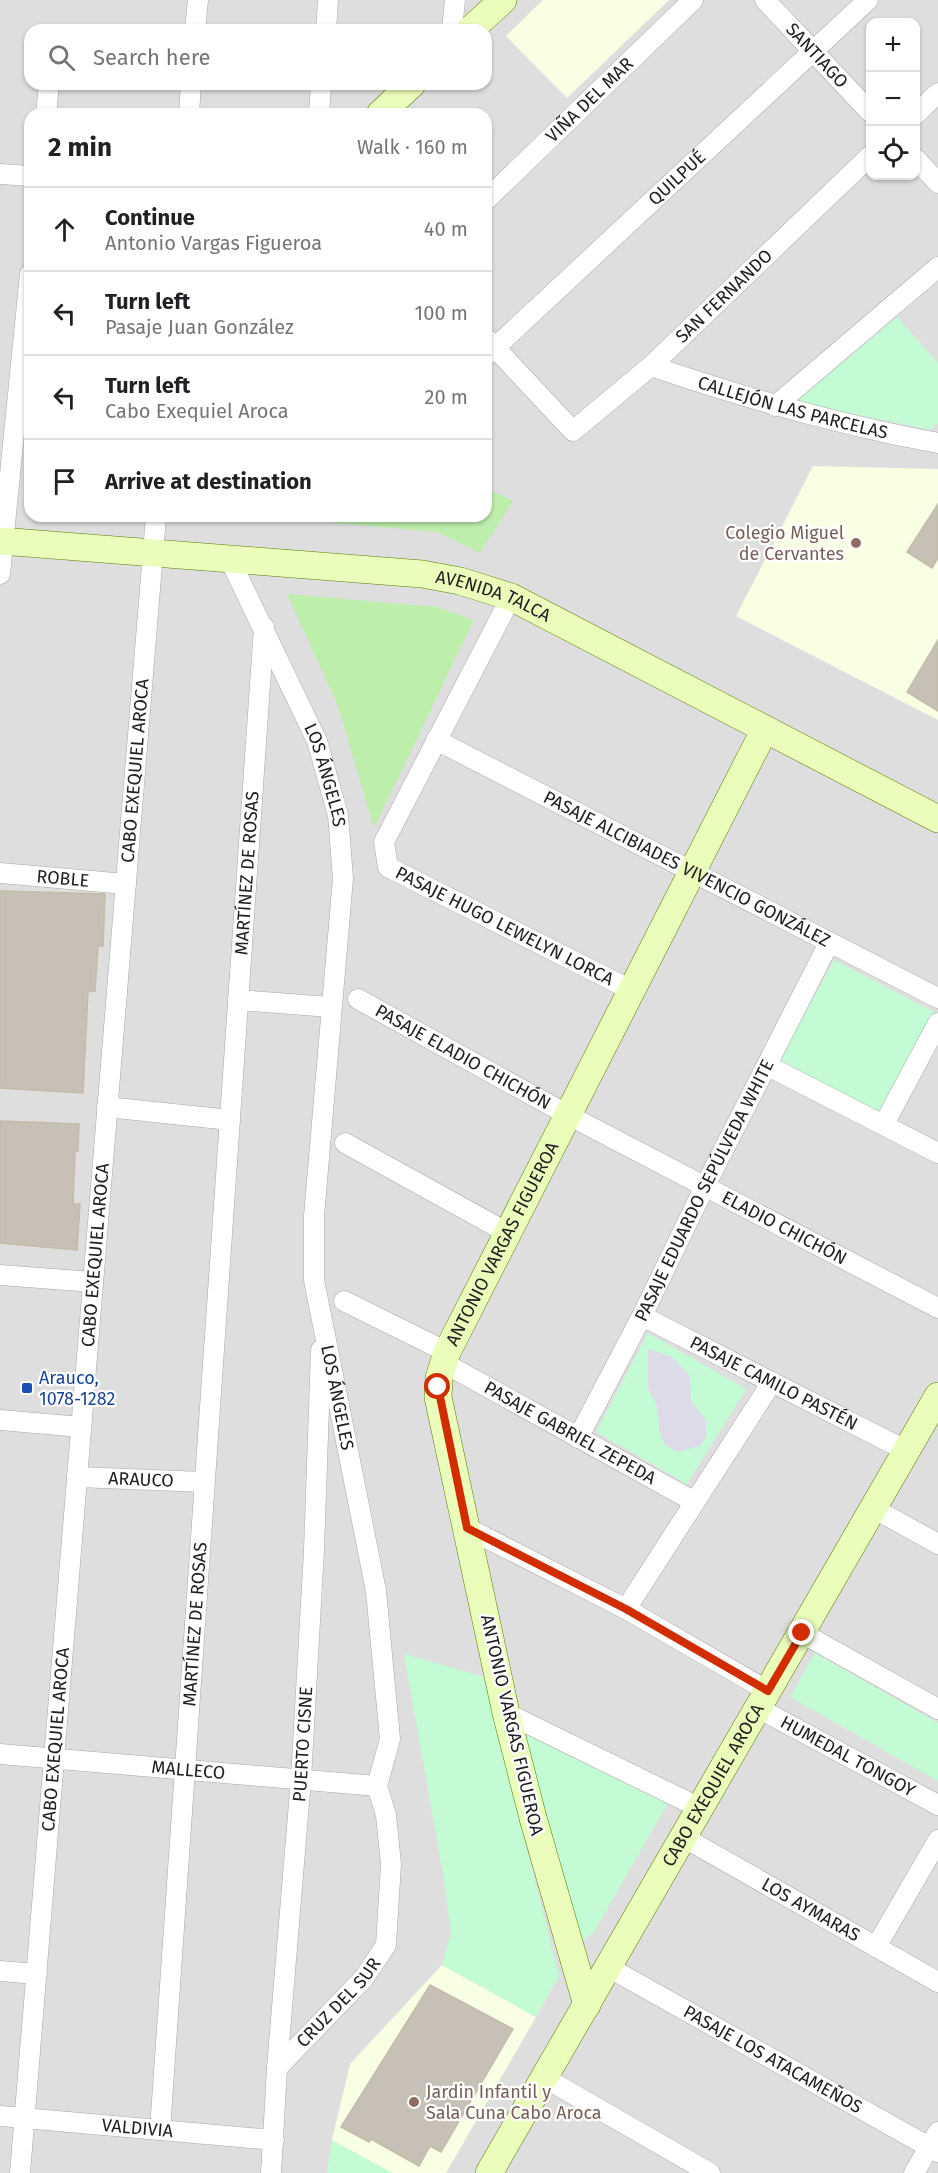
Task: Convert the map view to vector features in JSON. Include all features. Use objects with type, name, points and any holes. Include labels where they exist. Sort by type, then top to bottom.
[{"type":"street","points":[[196,24],[198,0]]},
{"type":"street","points":[[326,24],[328,0]]},
{"type":"street","points":[[453,24],[455,0]]},
{"type":"street","points":[[477,24],[503,0]]},
{"type":"street","name":"VIÑA DEL MAR","points":[[492,194],[693,0]]},
{"type":"street","name":"SANTIAGO","points":[[765,0],[866,108]]},
{"type":"street","name":"QUILPUÉ","points":[[492,345],[868,0]]},
{"type":"street","points":[[47,108],[48,90]]},
{"type":"street","points":[[189,108],[191,90]]},
{"type":"street","points":[[319,108],[321,90]]},
{"type":"street","points":[[386,108],[406,90]]},
{"type":"street","points":[[920,109],[938,93]]},
{"type":"street","name":"SAN FERNANDO","points":[[492,351],[573,432],[651,366],[866,160]]},
{"type":"street","points":[[920,164],[938,183]]},
{"type":"street","points":[[0,174],[24,176]]},
{"type":"street","points":[[775,406],[938,267]]},
{"type":"street","points":[[0,574],[9,394],[24,308]]},
{"type":"street","name":"CALLEJÓN LAS PARCELAS","points":[[651,366],[775,406],[860,428],[938,443]]},
{"type":"street","name":"CABO EXEQUIEL AROCA","points":[[20,2173],[156,522]]},
{"type":"street","name":"AVENIDA TALCA","points":[[2,541],[422,574],[460,581],[511,597],[938,819]]},
{"type":"street","name":"LOS ÁNGELES","points":[[230,560],[317,741],[338,815],[343,878],[314,1216],[314,1280],[376,1591],[390,1739],[377,1786]]},
{"type":"street","name":"PASAJE HUGO LEWELYN LORCA","points":[[511,597],[384,842],[388,867],[632,990]]},
{"type":"street","name":"MARTÍNEZ DE ROSAS","points":[[160,2130],[264,627]]},
{"type":"street","name":"ANTONIO VARGAS FIGUEROA","points":[[587,2005],[533,1818],[506,1713],[438,1397],[439,1378],[445,1358],[765,729]]},
{"type":"street","name":"PASAJE ALCIBIADES VIVENCIO GONZÁLEZ","points":[[436,740],[938,999]]},
{"type":"street","name":"ROBLE","points":[[0,873],[126,884]]},
{"type":"street","name":"PASAJE EDUARDO SEPÚLVEDA WHITE","points":[[578,1438],[642,1316],[829,942]]},
{"type":"street","name":"PASAJE ELADIO CHICHÓN","points":[[358,999],[568,1115]]},
{"type":"street","points":[[238,1000],[331,1006]]},
{"type":"street","points":[[884,1124],[938,1023]]},
{"type":"street","points":[[768,1066],[938,1153]]},
{"type":"street","points":[[108,1107],[230,1120]]},
{"type":"street","name":"ELADIO CHICHÓN","points":[[568,1115],[938,1308]]},
{"type":"street","points":[[345,1143],[508,1233]]},
{"type":"street","points":[[0,1275],[93,1282]]},
{"type":"street","name":"PASAJE GABRIEL ZEPEDA","points":[[344,1300],[578,1438],[695,1502]]},
{"type":"street","name":"PUERTO CISNE","points":[[271,2173],[300,1779],[314,1550],[322,1314]]},
{"type":"street","name":"PASAJE CAMILO PASTÉN","points":[[642,1316],[907,1451]]},
{"type":"street","points":[[626,1609],[772,1382]]},
{"type":"street","name":"CABO EXEQUIEL AROCA","points":[[489,2173],[938,1396]]},
{"type":"street","points":[[0,1420],[81,1427]]},
{"type":"street","name":"ARAUCO","points":[[77,1477],[204,1482]]},
{"type":"street","points":[[873,1508],[938,1544]]},
{"type":"street","name":"HUMEDAL TONGOY","points":[[467,1528],[626,1609],[763,1700],[938,1805]]},
{"type":"street","points":[[802,1633],[938,1709]]},
{"type":"street","points":[[506,1713],[700,1808]]},
{"type":"street","name":"MALLECO","points":[[0,1754],[377,1786]]},
{"type":"street","name":"CRUZ DEL SUR","points":[[277,2068],[363,1978],[386,1945],[391,1864],[386,1815],[377,1786]]},
{"type":"street","name":"LOS AYMARAS","points":[[683,1837],[938,1982]]},
{"type":"street","points":[[876,1947],[938,1840]]},
{"type":"street","name":"PASAJE LOS ATACAMEÑOS","points":[[609,1967],[935,2143]]},
{"type":"street","points":[[0,1971],[37,1974]]},
{"type":"street","points":[[544,2078],[711,2173]]},
{"type":"street","name":"VALDIVIA","points":[[0,2116],[274,2140]]},
{"type":"street","points":[[914,2173],[935,2143]]},
{"type":"shaded area","points":[[0,0],[938,0],[938,2173],[0,2173]]},
{"type":"shaded area","points":[[543,0],[669,0],[567,98],[506,36]]},
{"type":"shaded area","name":"Colegio Miguel de Cervantes","points":[[813,466],[938,469],[938,720],[736,616]]},
{"type":"shaded area","points":[[648,1349],[671,1356],[690,1376],[691,1401],[706,1420],[706,1437],[700,1446],[678,1452],[665,1445],[659,1430],[657,1407],[648,1389]]},
{"type":"shaded area","name":"Jardin Infantil y Sala Cuna Cabo Aroca","points":[[442,1965],[536,2017],[446,2173],[392,2173],[332,2140],[350,2064]]},
{"type":"green space","points":[[897,317],[938,363],[938,423],[931,430],[796,402]]},
{"type":"green space","points":[[492,491],[513,501],[480,553],[437,532],[325,522],[492,522]]},
{"type":"green space","points":[[287,594],[437,607],[474,620],[374,828],[338,706]]},
{"type":"green space","points":[[834,960],[934,1012],[881,1113],[780,1060]]},
{"type":"green space","points":[[648,1333],[746,1389],[687,1484],[596,1432]]},
{"type":"green space","points":[[815,1653],[938,1723],[938,1781],[790,1697]]},
{"type":"green space","points":[[404,1654],[484,1677],[559,1976],[536,2017],[442,1965],[451,1933],[445,1885]]},
{"type":"green space","points":[[521,1728],[668,1803],[594,1932],[582,1941]]},
{"type":"green space","points":[[332,2140],[392,2173],[327,2173]]},
{"type":"building","points":[[938,504],[938,558],[932,568],[907,552]]},
{"type":"building","points":[[938,640],[938,711],[907,692]]},
{"type":"building","points":[[0,891],[105,894],[103,946],[98,946],[95,991],[88,991],[83,1093],[0,1088]]},
{"type":"building","points":[[0,1121],[79,1124],[78,1151],[75,1151],[73,1204],[80,1204],[77,1250],[0,1243]]},
{"type":"building","name":"Jardin Infantil y Sala Cuna Cabo Aroca","points":[[430,1985],[513,2029],[441,2152],[430,2146],[419,2166],[371,2139],[369,2142],[341,2127]]},
{"type":"place","name":"Colegio Miguel de Cervantes","points":[[856,543]]},
{"type":"place","name":"Arauco, 1078-1282","points":[[27,1388]]},
{"type":"place","name":"Jardin Infantil y Sala Cuna Cabo Aroca","points":[[414,2102]]},
{"type":"route","points":[[438,1387],[438,1397],[467,1528],[626,1609],[768,1691],[802,1633]]}]
